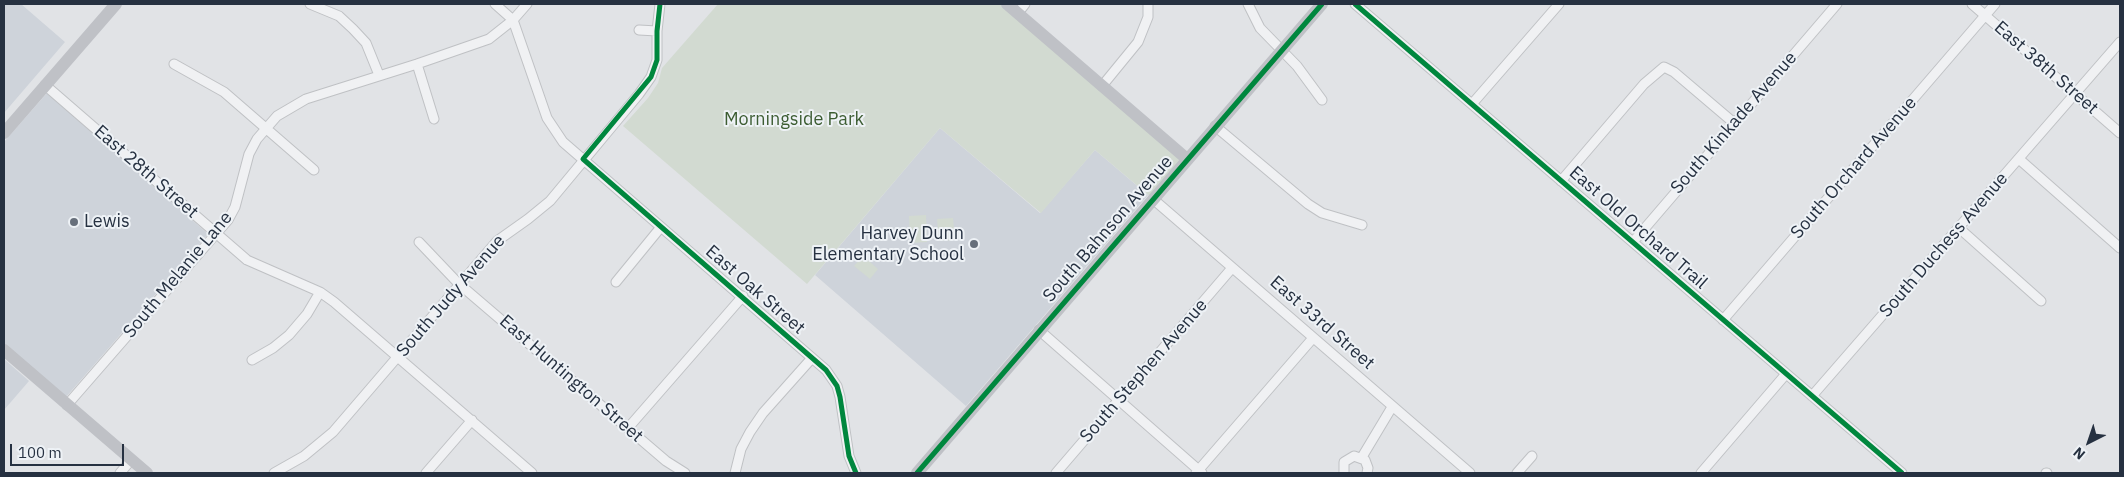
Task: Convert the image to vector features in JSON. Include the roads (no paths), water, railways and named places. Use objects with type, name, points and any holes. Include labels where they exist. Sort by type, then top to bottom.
[{"type":"street","points":[[4,133],[116,4]]},
{"type":"street","points":[[310,4],[339,16],[353,29],[366,44],[379,76]]},
{"type":"street","name":"East Oak Street","points":[[495,4],[513,20],[547,118],[563,142],[826,370],[837,386],[849,456],[856,473]]},
{"type":"street","name":"South Melanie Lane","points":[[67,405],[217,234],[235,207],[249,154],[266,127],[289,108],[306,99],[417,64],[488,38],[513,20],[527,4]]},
{"type":"street","name":"South Judy Avenue","points":[[274,473],[304,456],[333,432],[458,283],[497,241],[550,201],[652,77],[657,60],[657,31],[660,4]]},
{"type":"street","points":[[1007,4],[1021,8],[1102,86],[1187,159]]},
{"type":"street","points":[[1102,86],[1138,42],[1148,17],[1148,4]]},
{"type":"street","points":[[1248,4],[1260,28],[1310,81],[1322,100]]},
{"type":"street","name":"South Bahnson Avenue","points":[[917,473],[1322,4]]},
{"type":"street","name":"East Old Orchard Trail","points":[[1355,4],[1902,473]]},
{"type":"street","points":[[1472,104],[1559,4]]},
{"type":"street","name":"South Kinkade Avenue","points":[[1632,242],[1837,4]]},
{"type":"street","name":"East 38th Street","points":[[1972,4],[2120,133]]},
{"type":"street","name":"South Orchard Avenue","points":[[1723,320],[1996,4]]},
{"type":"street","points":[[639,30],[657,31]]},
{"type":"street","name":"South Duchess Avenue","points":[[1812,396],[2120,42]]},
{"type":"street","points":[[174,64],[224,92],[314,170]]},
{"type":"street","points":[[417,64],[434,119]]},
{"type":"street","points":[[1561,181],[1644,84],[1664,67],[1674,72],[1734,123]]},
{"type":"street","name":"East 28th Street","points":[[45,85],[247,260],[320,292],[398,356],[532,473]]},
{"type":"street","points":[[1215,126],[1322,214],[1362,226]]},
{"type":"street","points":[[2019,159],[2120,248]]},
{"type":"street","name":"East 33rd Street","points":[[1153,199],[1470,473]]},
{"type":"street","points":[[616,282],[661,227]]},
{"type":"street","points":[[1959,228],[2041,301]]},
{"type":"street","name":"East Huntington Street","points":[[418,242],[458,283],[666,461],[685,473]]},
{"type":"street","name":"South Stephen Avenue","points":[[1056,473],[1232,268]]},
{"type":"street","points":[[252,360],[273,348],[289,335],[306,314],[320,292]]},
{"type":"street","points":[[628,428],[742,296]]},
{"type":"street","points":[[1039,330],[1199,472],[1313,338]]},
{"type":"street","points":[[4,350],[147,473]]},
{"type":"street","points":[[735,473],[742,449],[750,432],[763,413],[812,358]]},
{"type":"street","points":[[1701,473],[1786,374]]},
{"type":"street","points":[[1362,458],[1392,407]]},
{"type":"street","points":[[426,473],[472,420]]},
{"type":"street","points":[[1344,473],[1343,466],[1347,459],[1354,456],[1362,458],[1367,464],[1367,473]]},
{"type":"street","points":[[1517,473],[1532,456]]},
{"type":"street","points":[[120,473],[131,460]]},
{"type":"place","name":"Lewis","points":[[74,222]]},
{"type":"place","name":"Harvey Dunn Elementary School","points":[[974,244]]},
{"type":"park label","name":"Morningside Park","points":[[794,120]]}]
